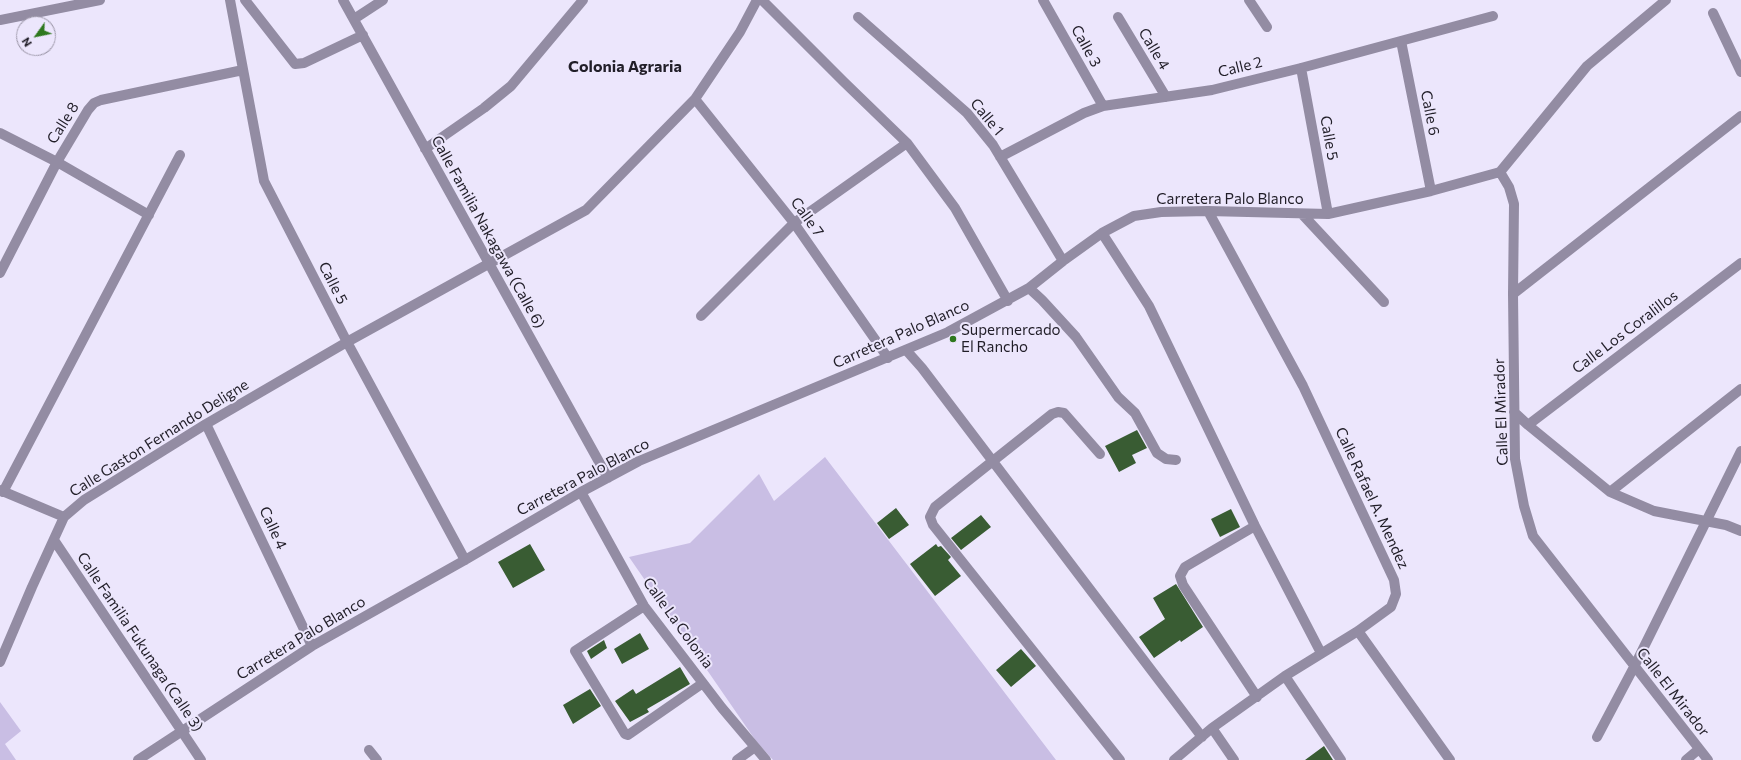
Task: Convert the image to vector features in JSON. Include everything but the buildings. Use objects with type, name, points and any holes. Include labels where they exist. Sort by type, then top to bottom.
[{"type":"street","points":[[0,20],[100,0]]},
{"type":"street","name":"Calle 5","points":[[230,0],[264,181],[347,342],[465,560]]},
{"type":"street","points":[[245,0],[295,64],[304,63],[363,35]]},
{"type":"street","name":"Calle Familia Nakagawa (Calle 6)","points":[[343,0],[608,478]]},
{"type":"street","points":[[354,19],[383,0]]},
{"type":"street","points":[[425,149],[484,108],[511,86],[583,0]]},
{"type":"street","name":"Calle Gaston Fernando Deligne","points":[[0,662],[64,517],[84,500],[206,424],[347,342],[586,210],[695,99],[740,32],[757,0]]},
{"type":"street","points":[[762,0],[838,77],[907,142],[955,208],[1008,301]]},
{"type":"street","name":"Calle 3","points":[[1043,0],[1102,106]]},
{"type":"street","points":[[1249,0],[1267,27]]},
{"type":"street","points":[[1500,172],[1587,66],[1663,1]]},
{"type":"street","points":[[1713,13],[1741,72]]},
{"type":"street","name":"Calle 2","points":[[1000,157],[1078,116],[1102,106],[1212,90],[1301,68],[1493,16]]},
{"type":"street","name":"Calle 1","points":[[858,17],[967,113],[993,145],[1063,261]]},
{"type":"street","name":"Calle 4","points":[[1118,17],[1166,97]]},
{"type":"street","name":"Calle 6","points":[[1401,41],[1431,191]]},
{"type":"street","name":"Calle 5","points":[[1301,68],[1328,214]]},
{"type":"street","name":"Calle 8","points":[[0,274],[57,162],[88,110],[94,103],[242,70]]},
{"type":"street","name":"Calle 7","points":[[695,99],[794,223],[888,358]]},
{"type":"street","points":[[1513,294],[1741,116]]},
{"type":"street","points":[[0,133],[57,162],[148,215]]},
{"type":"street","points":[[701,316],[794,223],[907,142]]},
{"type":"street","points":[[64,517],[2,491],[180,155]]},
{"type":"street","name":"Carretera Palo Blanco","points":[[138,760],[312,646],[465,560],[581,492],[639,461],[948,332],[1008,301],[1029,288],[1102,233],[1134,216],[1161,212],[1208,211],[1328,214],[1431,191],[1500,172]]},
{"type":"street","name":"Calle El Mirador","points":[[1500,172],[1509,187],[1514,204],[1513,294],[1515,459],[1524,506],[1533,536],[1708,760]]},
{"type":"street","name":"Calle Rafael A. Mendez","points":[[1174,760],[1212,728],[1285,676],[1358,631],[1391,607],[1396,594],[1394,580],[1303,386],[1208,211]]},
{"type":"street","points":[[1302,214],[1384,302]]},
{"type":"street","points":[[1102,233],[1149,306],[1255,526],[1321,653]]},
{"type":"street","points":[[0,250],[10,255]]},
{"type":"street","name":"Calle Los Coralillos","points":[[1528,425],[1741,263]]},
{"type":"street","points":[[1029,288],[1052,309],[1076,337],[1118,397],[1135,413],[1157,453],[1166,459],[1176,460]]},
{"type":"street","points":[[906,350],[922,368],[1202,737]]},
{"type":"street","points":[[1610,492],[1741,389]]},
{"type":"street","points":[[1100,454],[1064,413],[1058,412],[1052,414],[935,507],[930,517],[932,525],[1120,760]]},
{"type":"street","points":[[1514,412],[1610,492],[1654,511],[1726,525],[1741,531]]},
{"type":"street","name":"Calle 4","points":[[206,424],[312,646]]},
{"type":"street","points":[[1597,737],[1634,667],[1741,451]]},
{"type":"street","name":"Calle La Colonia","points":[[581,492],[644,606],[703,683],[766,760]]},
{"type":"street","points":[[1255,526],[1185,567],[1180,576],[1183,585],[1257,697]]},
{"type":"street","name":"Calle Familia Fukunaga (Calle 3)","points":[[54,540],[201,760]]},
{"type":"street","points":[[644,606],[575,651],[626,734],[628,735],[703,683]]},
{"type":"street","points":[[1358,631],[1450,760]]},
{"type":"street","points":[[1285,676],[1341,760]]},
{"type":"street","points":[[1212,728],[1234,760]]},
{"type":"street","points":[[737,760],[754,747]]},
{"type":"street","points":[[1686,760],[1699,749]]},
{"type":"street","points":[[369,750],[377,760]]},
{"type":"shaded area","points":[[825,457],[1056,760],[773,760],[756,741],[629,557],[690,543],[759,474],[774,501]]},
{"type":"shaded area","points":[[0,702],[21,731],[5,744],[16,760],[0,760]]},
{"type":"place","name":"Supermercado El Rancho","points":[[953,339]]},
{"type":"district","name":"Colonia Agraria","points":[[625,67]]}]
